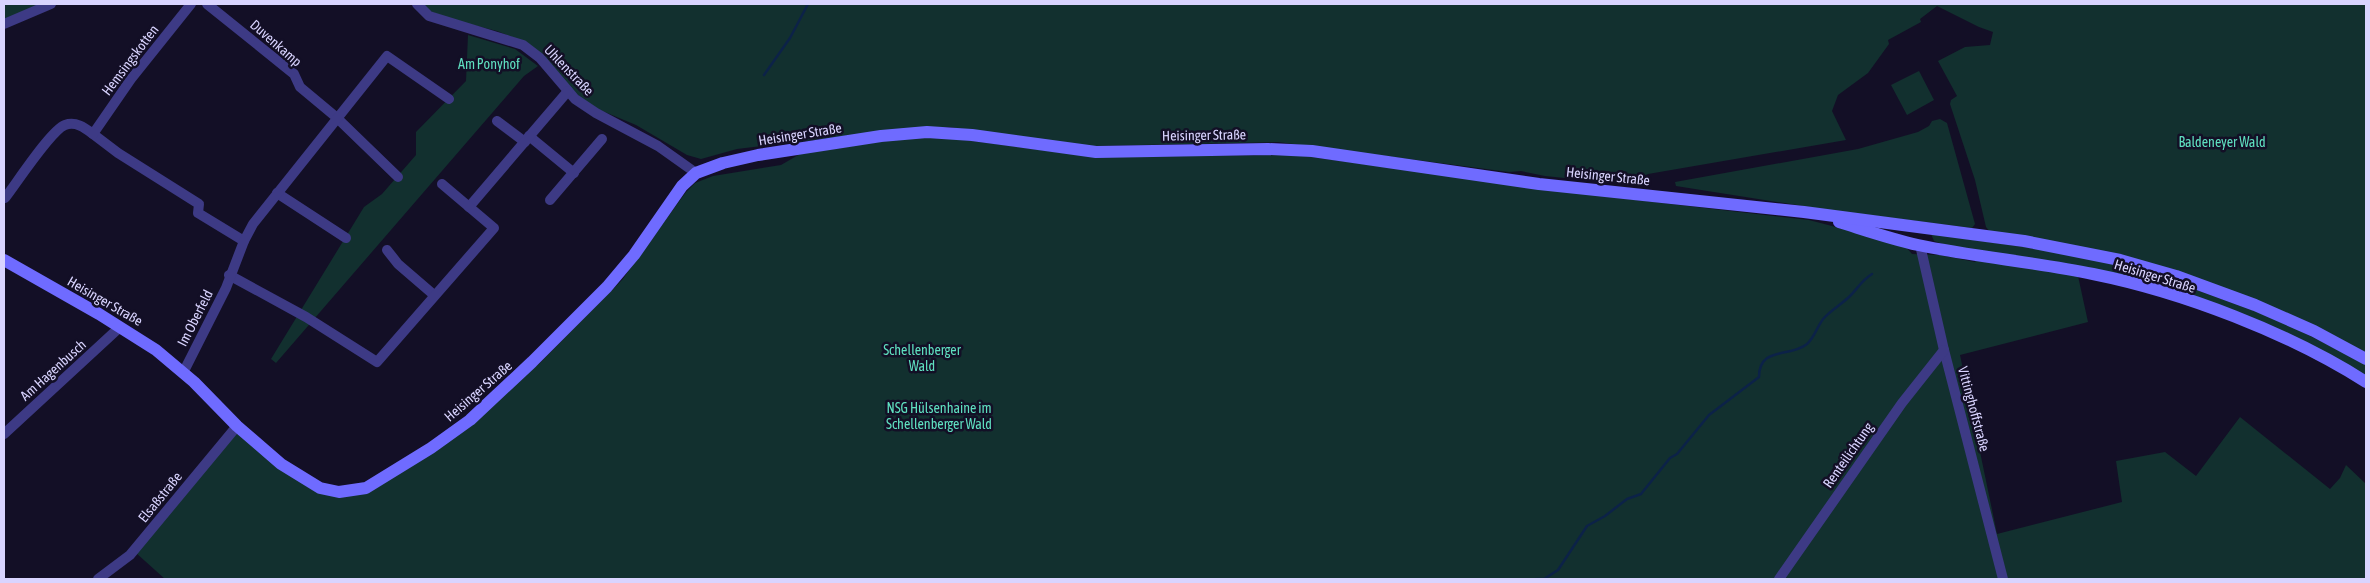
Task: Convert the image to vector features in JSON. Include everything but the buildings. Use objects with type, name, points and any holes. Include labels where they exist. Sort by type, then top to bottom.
[{"type":"main road","name":"Heisinger Straße","points":[[4,260],[156,350],[183,373],[237,426],[281,464],[320,488],[338,492],[366,488],[450,436],[532,362],[607,287],[634,255],[682,186],[696,173],[723,163],[758,155],[881,136],[927,132],[972,135],[1096,152],[1290,149],[1548,185],[1804,212],[2071,249],[2176,276],[2256,305],[2314,331],[2366,359]]},
{"type":"main road","name":"Heisinger Straße","points":[[1804,212],[1920,245],[2096,274],[2163,293],[2255,325],[2304,348],[2366,382]]},
{"type":"main road","points":[[1920,227],[1920,245]]},
{"type":"street","points":[[4,24],[51,4]]},
{"type":"street","name":"Hemsingskotten","points":[[93,134],[132,79],[191,4]]},
{"type":"street","name":"Duvenkamp","points":[[207,4],[294,74],[300,87],[336,117]]},
{"type":"street","name":"Uhlenstraße","points":[[417,4],[429,16],[523,45],[540,58],[568,91],[586,108],[658,146],[696,173]]},
{"type":"street","name":"Im Oberfeld","points":[[183,373],[226,288],[229,275],[244,241],[277,193],[336,117],[387,56],[449,99]]},
{"type":"street","points":[[469,207],[568,91]]},
{"type":"street","points":[[336,117],[398,177]]},
{"type":"street","points":[[498,121],[527,139],[574,173]]},
{"type":"street","points":[[5,198],[58,129],[74,124],[83,126],[118,153],[200,204],[198,212],[244,241]]},
{"type":"street","points":[[550,200],[602,139]]},
{"type":"street","points":[[229,275],[306,317],[377,362],[494,228],[442,184]]},
{"type":"street","points":[[277,193],[346,238]]},
{"type":"street","name":"Vittinghoffstraße","points":[[1920,245],[1944,350],[2003,579]]},
{"type":"street","points":[[387,250],[398,264],[434,295]]},
{"type":"street","name":"Am Hagenbusch","points":[[4,434],[120,327]]},
{"type":"street","name":"Renteilichtung","points":[[1780,579],[1896,410],[1944,350]]},
{"type":"street","name":"Elsaßstraße","points":[[98,579],[135,548],[237,426]]},
{"type":"green space","points":[[4,4],[45,4],[4,22]]},
{"type":"green space","name":"Baldeneyer Wald","points":[[422,4],[2366,4],[2366,355],[2225,289],[1990,232],[1986,227],[1975,180],[1950,104],[1951,100],[1957,96],[1938,61],[1965,47],[1990,45],[1993,32],[1937,6],[1920,19],[1921,22],[1888,40],[1889,44],[1868,73],[1838,95],[1832,111],[1846,140],[1648,174],[1631,182],[1613,183],[1545,176],[1521,171],[1509,172],[1278,142],[1092,146],[949,127],[927,127],[737,149],[701,159],[687,155],[636,125],[600,110],[583,100],[527,43],[497,31],[449,19],[432,12]]},
{"type":"green space","name":"Am Ponyhof","points":[[468,35],[515,49],[538,66],[524,76],[276,363],[271,359],[364,207],[382,194],[416,155],[416,132],[466,81]]},
{"type":"green space","points":[[1919,71],[1934,100],[1907,115],[1891,85]]},
{"type":"green space","points":[[1940,119],[1947,123],[1975,224],[1972,228],[1822,209],[1676,186],[1675,182],[1858,149],[1918,132],[1929,126],[1932,121]]},
{"type":"green space","name":"Schellenberger Wald","points":[[926,135],[1093,157],[1296,155],[1576,193],[1809,220],[1893,242],[1906,247],[1912,254],[1940,255],[1975,262],[1976,260],[2078,276],[2088,322],[1960,355],[1997,534],[2122,502],[2116,461],[2165,452],[2196,476],[2240,417],[2330,489],[2340,478],[2346,465],[2366,484],[2366,579],[165,579],[135,552],[237,428],[310,484],[366,489],[539,364],[622,280],[686,192],[695,183],[713,176],[781,165],[800,154]]},
{"type":"green space","points":[[1931,234],[2067,253],[2144,271],[2276,319],[2366,364],[2366,377],[2184,294],[1946,245],[1934,241]]},
{"type":"waterway","points":[[764,75],[790,38],[808,4]]},
{"type":"waterway","points":[[1536,579],[1544,579],[1558,570],[1587,526],[1605,516],[1627,499],[1641,494],[1670,458],[1677,454],[1709,415],[1759,377],[1760,367],[1764,361],[1777,354],[1792,351],[1807,344],[1824,318],[1847,299],[1872,274]]},
{"type":"park label","name":"NSG Hülsenhaine im Schellenberger Wald","points":[[939,416]]}]
